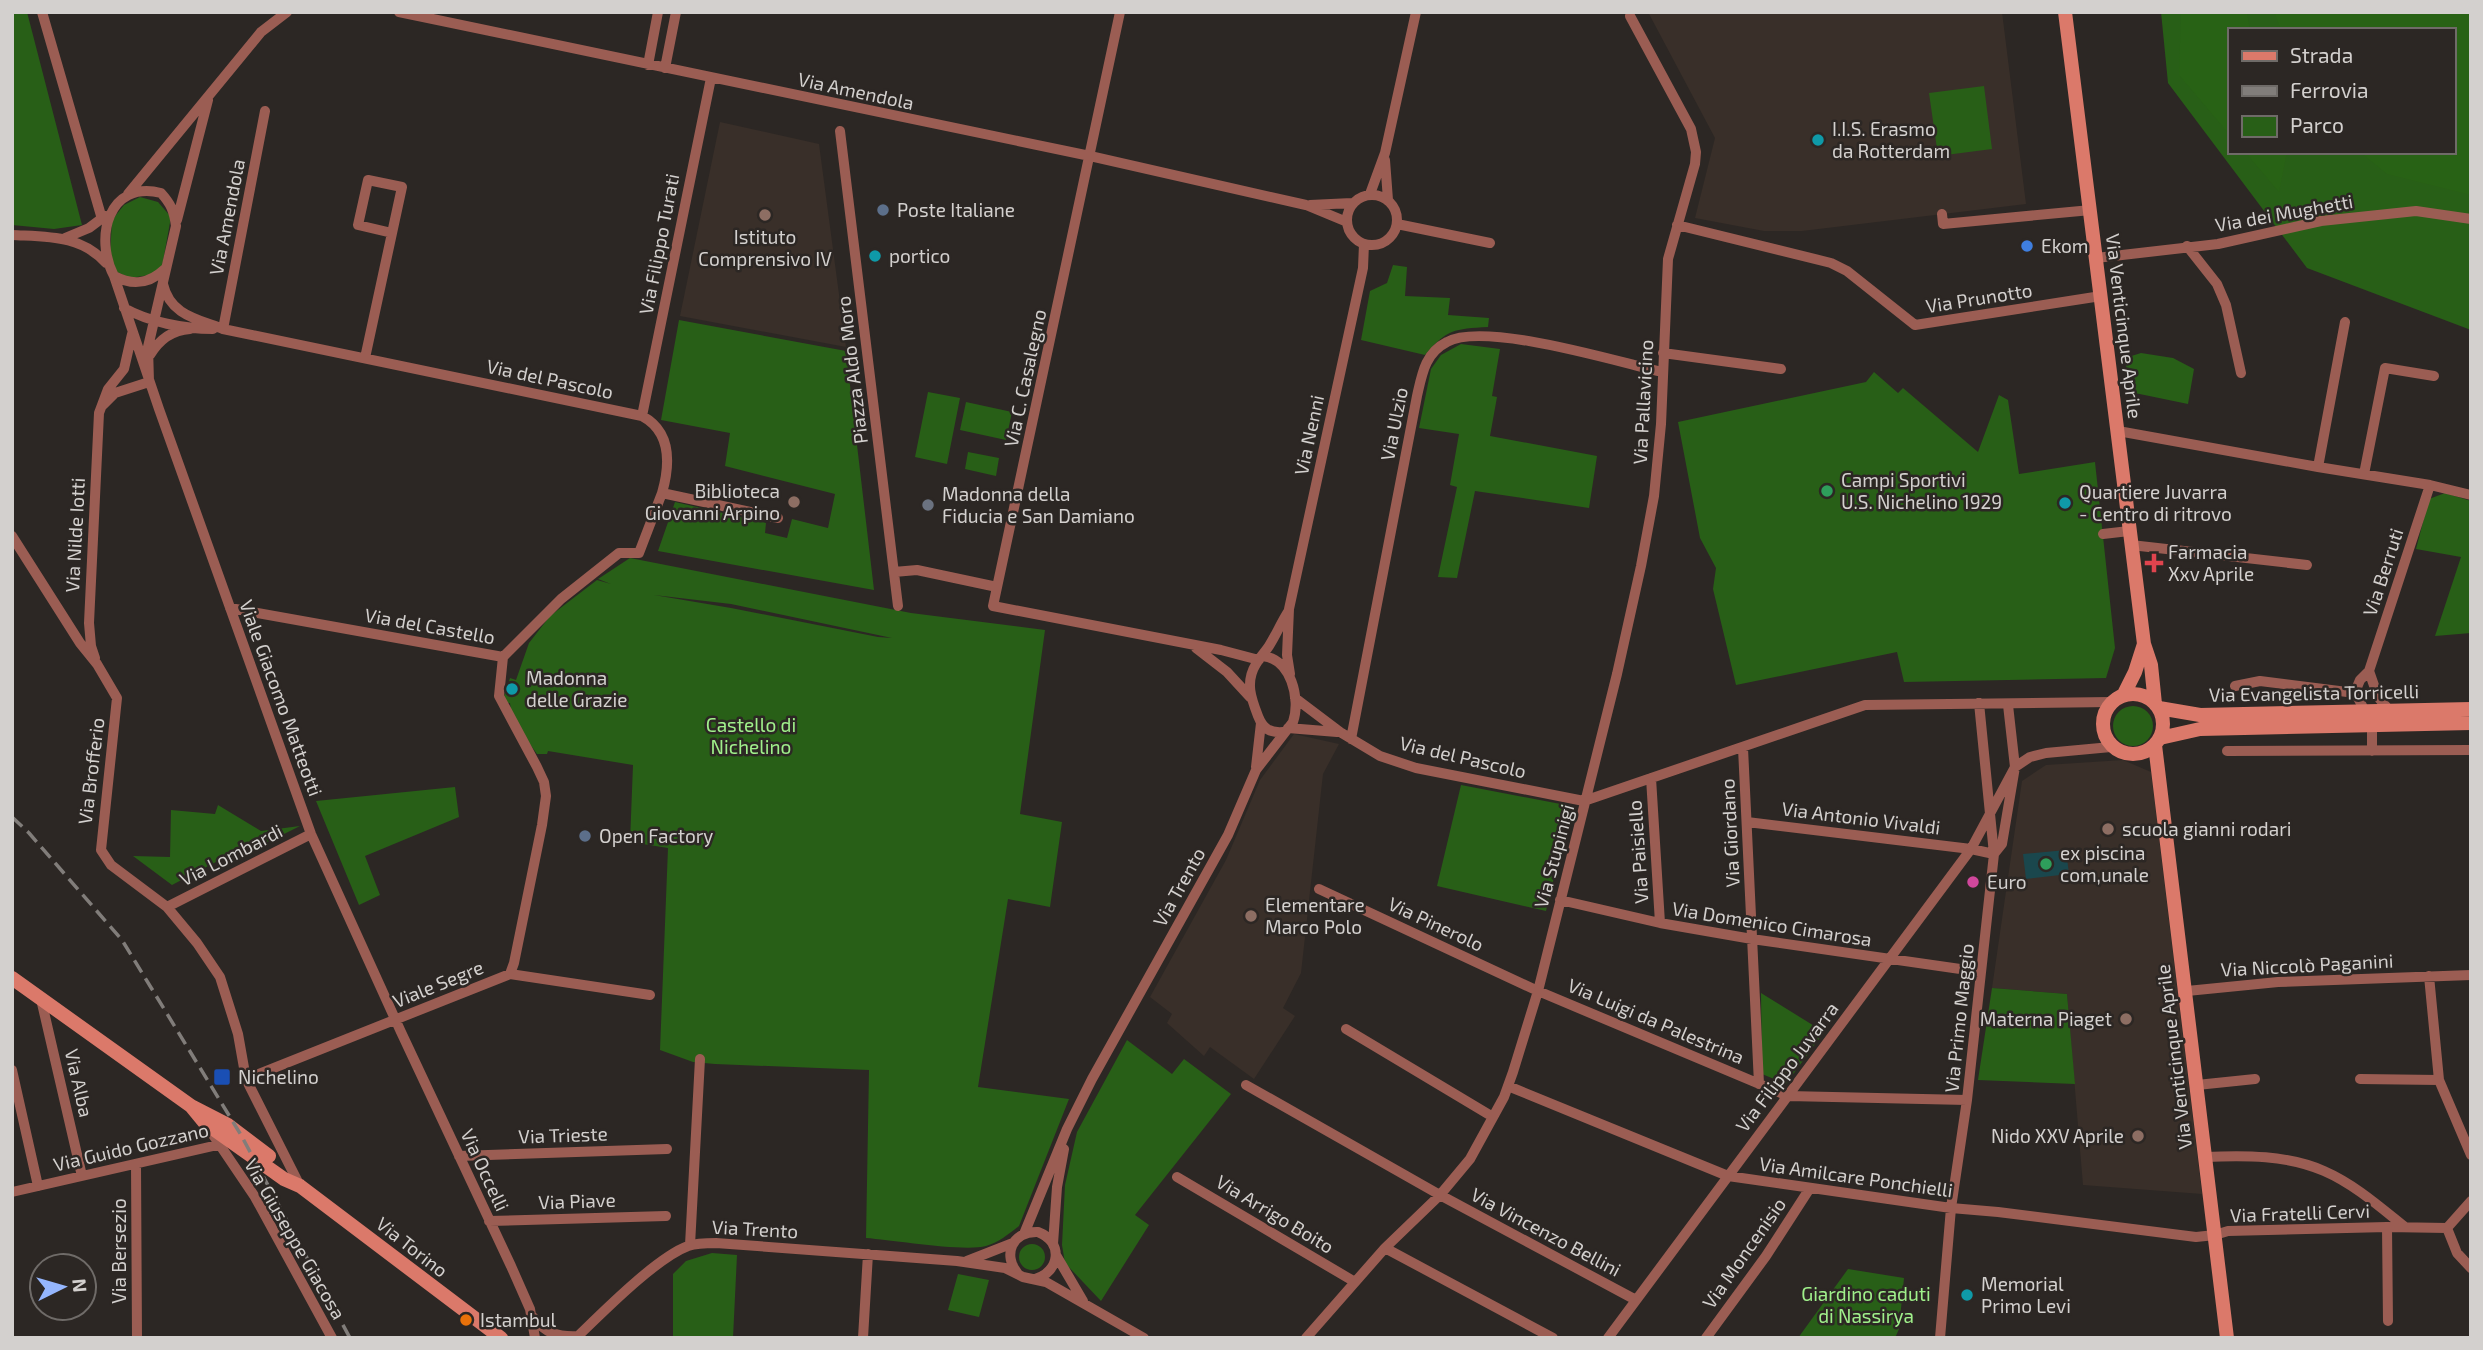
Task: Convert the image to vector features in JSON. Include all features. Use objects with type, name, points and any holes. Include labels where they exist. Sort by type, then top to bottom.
[{"type":"street","points":[[42,12],[102,219]]},
{"type":"street","points":[[65,238],[78,234],[102,219],[126,196],[261,32],[287,12]]},
{"type":"street","name":"Via Amendola","points":[[399,12],[448,17],[648,65],[1090,156],[1306,205],[1347,222]]},
{"type":"street","points":[[648,65],[659,12]]},
{"type":"street","points":[[665,68],[676,12]]},
{"type":"street","name":"Via C. Casalegno","points":[[1120,12],[993,606],[1194,647]]},
{"type":"street","points":[[1370,194],[1385,153],[1416,12]]},
{"type":"street","name":"Via Venticinque Aprile","points":[[2065,12],[2144,644],[2151,665],[2157,706]]},
{"type":"street","name":"Via Pallavicino","points":[[1584,802],[1617,674],[1654,496],[1661,424],[1668,259],[1695,164],[1691,129],[1630,16]]},
{"type":"street","name":"Via Filippo Turati","points":[[642,416],[710,78]]},
{"type":"street","points":[[101,407],[115,393],[149,382],[148,347],[209,94]]},
{"type":"street","name":"Via Amendola","points":[[223,329],[265,111]]},
{"type":"street","name":"Piazza Aldo Moro","points":[[840,131],[898,606]]},
{"type":"street","points":[[1385,153],[1388,200]]},
{"type":"street","points":[[365,358],[402,187],[368,180],[358,225],[392,233]]},
{"type":"street","points":[[126,196],[136,191],[161,193],[171,204],[176,226]]},
{"type":"street","points":[[1380,195],[1388,200],[1395,208],[1397,224],[1391,236],[1383,243],[1369,244],[1350,232],[1348,212],[1361,196],[1380,195]]},
{"type":"street","name":"Via Amendola","points":[[1306,205],[1352,204]]},
{"type":"street","points":[[111,271],[105,253],[105,231],[116,206]]},
{"type":"street","points":[[1942,214],[1943,224],[2091,210]]},
{"type":"street","name":"Via dei Mughetti","points":[[2096,258],[2218,244],[2321,221],[2416,211],[2471,219]]},
{"type":"street","points":[[1397,224],[1490,243]]},
{"type":"street","name":"Via Prunotto","points":[[1677,225],[1831,263],[1847,271],[1914,326],[2101,296]]},
{"type":"street","points":[[12,235],[65,238],[89,247],[111,271],[135,284],[153,279],[166,269]]},
{"type":"street","name":"Via Nenni","points":[[1290,681],[1287,655],[1289,609],[1369,244]]},
{"type":"street","points":[[2187,246],[2217,284],[2226,305],[2241,373]]},
{"type":"street","name":"Viale Giacomo Matteotti","points":[[111,271],[311,834],[395,1020]]},
{"type":"street","name":"Via del Pascolo","points":[[163,282],[170,303],[181,313],[223,329],[642,416]]},
{"type":"street","name":"Via del Pascolo","points":[[124,307],[139,316],[196,329]]},
{"type":"street","points":[[2319,467],[2345,322]]},
{"type":"street","name":"Via del Pascolo","points":[[149,358],[161,341],[170,334],[183,330],[223,329]]},
{"type":"street","points":[[101,407],[108,389],[124,369],[132,330]]},
{"type":"street","name":"Via Ulzio","points":[[1351,739],[1423,367],[1433,352],[1455,338],[1499,337],[1535,342],[1662,372]]},
{"type":"street","points":[[1663,353],[1781,369]]},
{"type":"street","points":[[2364,474],[2385,368],[2434,376]]},
{"type":"street","name":"Via Nilde Iotti","points":[[97,664],[91,646],[89,623],[101,407]]},
{"type":"street","points":[[503,657],[561,598],[619,553],[639,553],[662,493],[668,464],[664,440],[652,421],[642,416]]},
{"type":"street","points":[[2118,431],[2430,485],[2471,495]]},
{"type":"street","name":"Via Berruti","points":[[2341,711],[2360,680],[2369,671],[2430,485]]},
{"type":"street","points":[[662,493],[778,518]]},
{"type":"street","points":[[2103,534],[2307,565]]},
{"type":"street","name":"Via Brofferio","points":[[12,536],[117,698],[101,850],[111,865],[167,906],[220,977],[238,1034],[246,1079],[300,1186]]},
{"type":"street","points":[[894,572],[917,570],[998,587]]},
{"type":"street","name":"Via del Castello","points":[[230,608],[503,657],[499,696],[537,767],[544,782],[546,796],[510,974]]},
{"type":"street","name":"Via Nenni","points":[[1261,658],[1289,609]]},
{"type":"street","name":"Via Venticinque Aprile","points":[[2124,694],[2144,644]]},
{"type":"street","points":[[1194,647],[1261,658],[1271,656],[1278,661],[1286,670],[1290,681],[1296,713],[1286,730],[1275,733],[1261,723],[1250,697],[1251,674],[1261,658]]},
{"type":"street","points":[[1194,647],[1227,672],[1250,697]]},
{"type":"street","points":[[2369,671],[2378,697],[2389,710]]},
{"type":"street","points":[[2235,686],[2260,681],[2378,697]]},
{"type":"street","points":[[2355,692],[2372,724],[2372,751]]},
{"type":"street","points":[[2124,694],[2140,694],[2157,706],[2163,723],[2158,742],[2147,752],[2137,755],[2123,754],[2111,747],[2103,733],[2103,716],[2111,702],[2124,694]]},
{"type":"street","name":"Via del Pascolo","points":[[1295,698],[1340,732],[1380,756],[1416,768],[1584,802]]},
{"type":"street","name":"Via Stupinigi","points":[[1306,1338],[1385,1248],[1440,1195],[1470,1159],[1493,1117],[1508,1086],[1538,991],[1584,802],[1865,705],[2111,702]]},
{"type":"street","points":[[1979,703],[1994,854]]},
{"type":"street","name":"Via Primo Maggio","points":[[1940,1338],[1951,1208],[1968,1100],[1994,854],[2002,844],[2015,767],[2008,705]]},
{"type":"street","name":"Via Evangelista Torricelli","points":[[2157,706],[2200,715],[2471,709]]},
{"type":"street","name":"Via Trento","points":[[1256,770],[1261,723]]},
{"type":"street","name":"Via Evangelista Torricelli","points":[[2158,742],[2200,729],[2471,723]]},
{"type":"street","name":"Via del Pascolo","points":[[1286,730],[1340,732]]},
{"type":"street","name":"Via Trento","points":[[1024,1234],[1092,1079],[1228,835],[1256,770],[1286,730]]},
{"type":"street","name":"Via Venticinque Aprile","points":[[2158,742],[2158,772],[2187,991],[2227,1338]]},
{"type":"street","points":[[2015,767],[2030,757],[2046,753],[2111,747]]},
{"type":"street","name":"Via Giordano","points":[[1743,748],[1759,1084]]},
{"type":"street","points":[[2227,751],[2471,750]]},
{"type":"street","points":[[2137,755],[2158,772]]},
{"type":"street","name":"Via Filippo Juvarra","points":[[1608,1338],[1971,849],[2015,767]]},
{"type":"street","name":"Via Paisiello","points":[[1651,778],[1660,923]]},
{"type":"street","name":"Via Antonio Vivaldi","points":[[1747,822],[1994,854]]},
{"type":"street","name":"Via Lombardi","points":[[167,906],[311,834]]},
{"type":"street","name":"Via Pinerolo","points":[[1319,889],[1538,991]]},
{"type":"street","name":"Via Domenico Cimarosa","points":[[1560,900],[1660,923],[1752,939],[1981,972]]},
{"type":"street","name":"Viale Segre","points":[[246,1079],[510,974],[650,995]]},
{"type":"street","name":"Via Niccolò Paganini","points":[[2187,991],[2278,982],[2471,975]]},
{"type":"street","points":[[2429,976],[2439,1080],[2471,1155]]},
{"type":"street","name":"Via Torino","points":[[12,978],[191,1106],[228,1125],[289,1171],[300,1186]]},
{"type":"street","name":"Via Luigi da Palestrina","points":[[1538,991],[1788,1096],[1968,1100]]},
{"type":"street","name":"Via Alba","points":[[40,999],[82,1176]]},
{"type":"street","name":"Via Occelli","points":[[395,1020],[516,1276],[531,1316],[535,1338]]},
{"type":"street","points":[[1346,1028],[1493,1117]]},
{"type":"street","points":[[690,1245],[700,1059]]},
{"type":"street","name":"Via Guido Gozzano","points":[[12,1070],[38,1186]]},
{"type":"street","points":[[2197,1085],[2255,1079]]},
{"type":"street","points":[[2360,1079],[2439,1080]]},
{"type":"street","name":"Via Vincenzo Bellini","points":[[1246,1085],[1440,1195],[1636,1300]]},
{"type":"street","name":"Via Amilcare Ponchielli","points":[[1508,1086],[1728,1176],[1951,1208],[2196,1237],[2215,1236]]},
{"type":"street","name":"Via Torino","points":[[191,1106],[225,1143],[300,1186],[501,1338]]},
{"type":"street","name":"Via Trento","points":[[1055,1249],[1057,1187],[1068,1129]]},
{"type":"street","name":"Via Guido Gozzano","points":[[12,1192],[225,1143]]},
{"type":"street","name":"Via Giuseppe Giacosa","points":[[225,1143],[332,1338]]},
{"type":"street","name":"Via Trieste","points":[[459,1156],[667,1149]]},
{"type":"street","points":[[2205,1157],[2266,1158],[2297,1162],[2324,1171],[2351,1186],[2405,1227]]},
{"type":"street","name":"Via Bersezio","points":[[136,1164],[136,1338]]},
{"type":"street","name":"Via Arrigo Boito","points":[[1177,1177],[1355,1282]]},
{"type":"street","name":"Via Moncenisio","points":[[1706,1338],[1766,1256],[1810,1188]]},
{"type":"street","points":[[2471,1201],[2447,1228],[2457,1253],[2471,1269]]},
{"type":"street","name":"Via Piave","points":[[489,1221],[666,1216]]},
{"type":"street","name":"Via Fratelli Cervi","points":[[2387,1227],[2388,1321]]},
{"type":"street","name":"Via Fratelli Cervi","points":[[2215,1236],[2228,1231],[2447,1228]]},
{"type":"street","points":[[1083,1301],[1049,1238],[1038,1232],[1024,1234],[1013,1243],[1009,1256],[1018,1274],[1046,1282],[1144,1338]]},
{"type":"street","name":"Via Trento","points":[[578,1337],[666,1258],[690,1245],[716,1243],[965,1262],[1005,1268],[1018,1274]]},
{"type":"street","name":"Via Trento","points":[[965,1262],[1013,1243]]},
{"type":"street","points":[[1385,1248],[1553,1338]]},
{"type":"street","points":[[1034,1279],[1048,1273],[1056,1262],[1055,1249]]},
{"type":"street","points":[[863,1338],[869,1254]]},
{"type":"street","points":[[531,1316],[547,1332],[560,1337],[578,1337]]},
{"type":"shaded area","points":[[1648,12],[2002,12],[2026,204],[1802,231],[1764,231],[1695,218],[1715,138]]},
{"type":"shaded area","name":"Istituto Comprensivo IV","points":[[720,122],[819,144],[846,347],[680,316]]},
{"type":"shaded area","name":"Elementare Marco Polo","points":[[1294,734],[1339,744],[1323,774],[1301,973],[1283,1008],[1295,1016],[1254,1079],[1210,1047],[1204,1056],[1167,1023],[1172,1014],[1150,997],[1226,860],[1260,780]]},
{"type":"shaded area","points":[[2123,760],[2151,772],[2202,1194],[2083,1185],[2067,994],[1992,988],[2022,781],[2046,765]]},
{"type":"green space","points":[[12,12],[27,12],[82,225],[54,229],[12,225]]},
{"type":"green space","points":[[2161,12],[2471,12],[2471,330],[2307,268],[2168,83]]},
{"type":"green space","points":[[2181,12],[2247,12],[2250,28],[2228,28],[2228,133],[2179,75]]},
{"type":"green space","points":[[2274,12],[2471,12],[2471,195],[2387,174],[2362,154],[2455,154],[2455,28],[2280,28]]},
{"type":"green space","points":[[1984,86],[1992,149],[1938,156],[1929,93]]},
{"type":"green space","points":[[2247,154],[2287,154],[2279,192]]},
{"type":"green space","points":[[140,197],[158,202],[171,217],[162,267],[156,274],[130,278],[117,272],[110,256],[112,220],[124,205]]},
{"type":"green space","points":[[1393,265],[1407,267],[1405,296],[1450,298],[1448,315],[1489,318],[1488,327],[1452,332],[1439,340],[1425,355],[1361,340],[1370,291],[1387,283]]},
{"type":"green space","points":[[679,320],[846,351],[874,590],[658,551],[675,502],[766,523],[765,533],[787,538],[792,519],[828,528],[835,494],[725,466],[730,433],[661,420]]},
{"type":"green space","points":[[1461,344],[1500,349],[1492,396],[1497,397],[1490,436],[1597,456],[1589,508],[1475,491],[1457,578],[1438,577],[1457,487],[1450,485],[1459,434],[1419,428],[1431,369],[1441,355]]},
{"type":"green space","points":[[2141,353],[2173,358],[2194,369],[2188,404],[2130,392],[2125,358]]},
{"type":"green space","points":[[1874,372],[1898,393],[1903,388],[1978,452],[1999,395],[2008,400],[2019,474],[2095,462],[2115,648],[2106,678],[1904,682],[1897,652],[1736,685],[1713,589],[1716,568],[1700,538],[1678,422],[1866,382]]},
{"type":"green space","points":[[928,392],[960,398],[947,464],[915,457]]},
{"type":"green space","points":[[966,402],[1012,412],[1006,440],[960,430]]},
{"type":"green space","points":[[968,452],[999,458],[996,476],[965,469]]},
{"type":"green space","points":[[2445,493],[2471,501],[2471,633],[2435,636],[2461,557],[2416,549],[2429,499]]},
{"type":"green space","name":"Castello di Nichelino","points":[[630,558],[911,613],[1045,630],[1020,814],[1062,822],[1050,907],[1008,899],[978,1087],[1069,1099],[1019,1226],[999,1240],[986,1246],[962,1248],[866,1238],[869,1070],[693,1062],[660,1050],[668,848],[630,842],[633,765],[548,751],[547,754],[537,754],[512,719],[510,703],[507,703],[504,696],[510,678],[516,680],[529,643],[550,616],[597,580],[611,584],[598,579]],"holes":[[[654,595],[731,604],[892,638]]]},
{"type":"green space","points":[[2133,706],[2141,707],[2147,712],[2152,718],[2152,734],[2147,740],[2141,745],[2133,746],[2125,745],[2119,740],[2114,734],[2113,726],[2114,718],[2119,712],[2125,707]]},
{"type":"green space","points":[[1461,785],[1571,806],[1546,911],[1437,886]]},
{"type":"green space","points":[[455,787],[459,817],[365,856],[380,895],[359,905],[316,801]]},
{"type":"green space","points":[[218,805],[261,831],[300,826],[258,847],[256,841],[172,885],[133,856],[170,857],[171,810],[215,814]]},
{"type":"green space","points":[[1992,988],[2067,994],[2075,1084],[1978,1080]]},
{"type":"green space","points":[[1761,993],[1824,1032],[1786,1084],[1762,1074]]},
{"type":"green space","points":[[1127,1040],[1172,1074],[1184,1059],[1231,1094],[1135,1215],[1149,1225],[1101,1301],[1065,1263],[1062,1245],[1065,1185],[1077,1132]]},
{"type":"green space","points":[[1032,1244],[1041,1248],[1045,1257],[1041,1266],[1032,1270],[1023,1266],[1019,1257],[1023,1248]]},
{"type":"green space","points":[[712,1253],[737,1255],[733,1338],[673,1338],[673,1274],[686,1261]]},
{"type":"green space","name":"Giardino caduti di Nassirya","points":[[1848,1269],[1904,1278],[1899,1329],[1895,1338],[1798,1338]]},
{"type":"green space","points":[[958,1274],[989,1280],[979,1317],[948,1310]]},
{"type":"water","name":"ex piscina com,unale","points":[[2066,850],[2069,874],[2026,879],[2023,854]]},
{"type":"railway","points":[[12,817],[122,940],[241,1135],[350,1338]]},
{"type":"place","name":"I.I.S. Erasmo da Rotterdam","points":[[1818,140]]},
{"type":"place","name":"Poste Italiane","points":[[883,210]]},
{"type":"place","name":"Istituto Comprensivo IV","points":[[765,215]]},
{"type":"place","name":"Ekom","points":[[2027,246]]},
{"type":"place","name":"portico","points":[[875,256]]},
{"type":"place","name":"Campi Sportivi U.S. Nichelino 1929","points":[[1827,491]]},
{"type":"place","name":"Biblioteca Giovanni Arpino","points":[[794,502]]},
{"type":"place","name":"Quartiere Juvarra - Centro di ritrovo","points":[[2065,503]]},
{"type":"place","name":"Madonna della Fiducia e San Damiano","points":[[928,505]]},
{"type":"place","name":"Farmacia Xxv Aprile","points":[[2154,563]]},
{"type":"place","name":"Madonna delle Grazie","points":[[512,689]]},
{"type":"place","name":"scuola gianni rodari","points":[[2108,829]]},
{"type":"place","name":"Open Factory","points":[[585,836]]},
{"type":"place","name":"ex piscina com,unale","points":[[2046,864]]},
{"type":"place","name":"Euro","points":[[1973,882]]},
{"type":"place","name":"Elementare Marco Polo","points":[[1251,916]]},
{"type":"place","name":"Materna Piaget","points":[[2126,1019]]},
{"type":"place","name":"Nichelino","points":[[222,1077]]},
{"type":"place","name":"Nido XXV Aprile","points":[[2138,1136]]},
{"type":"place","name":"Memorial Primo Levi","points":[[1967,1295]]},
{"type":"place","name":"Istambul","points":[[466,1320]]}]
